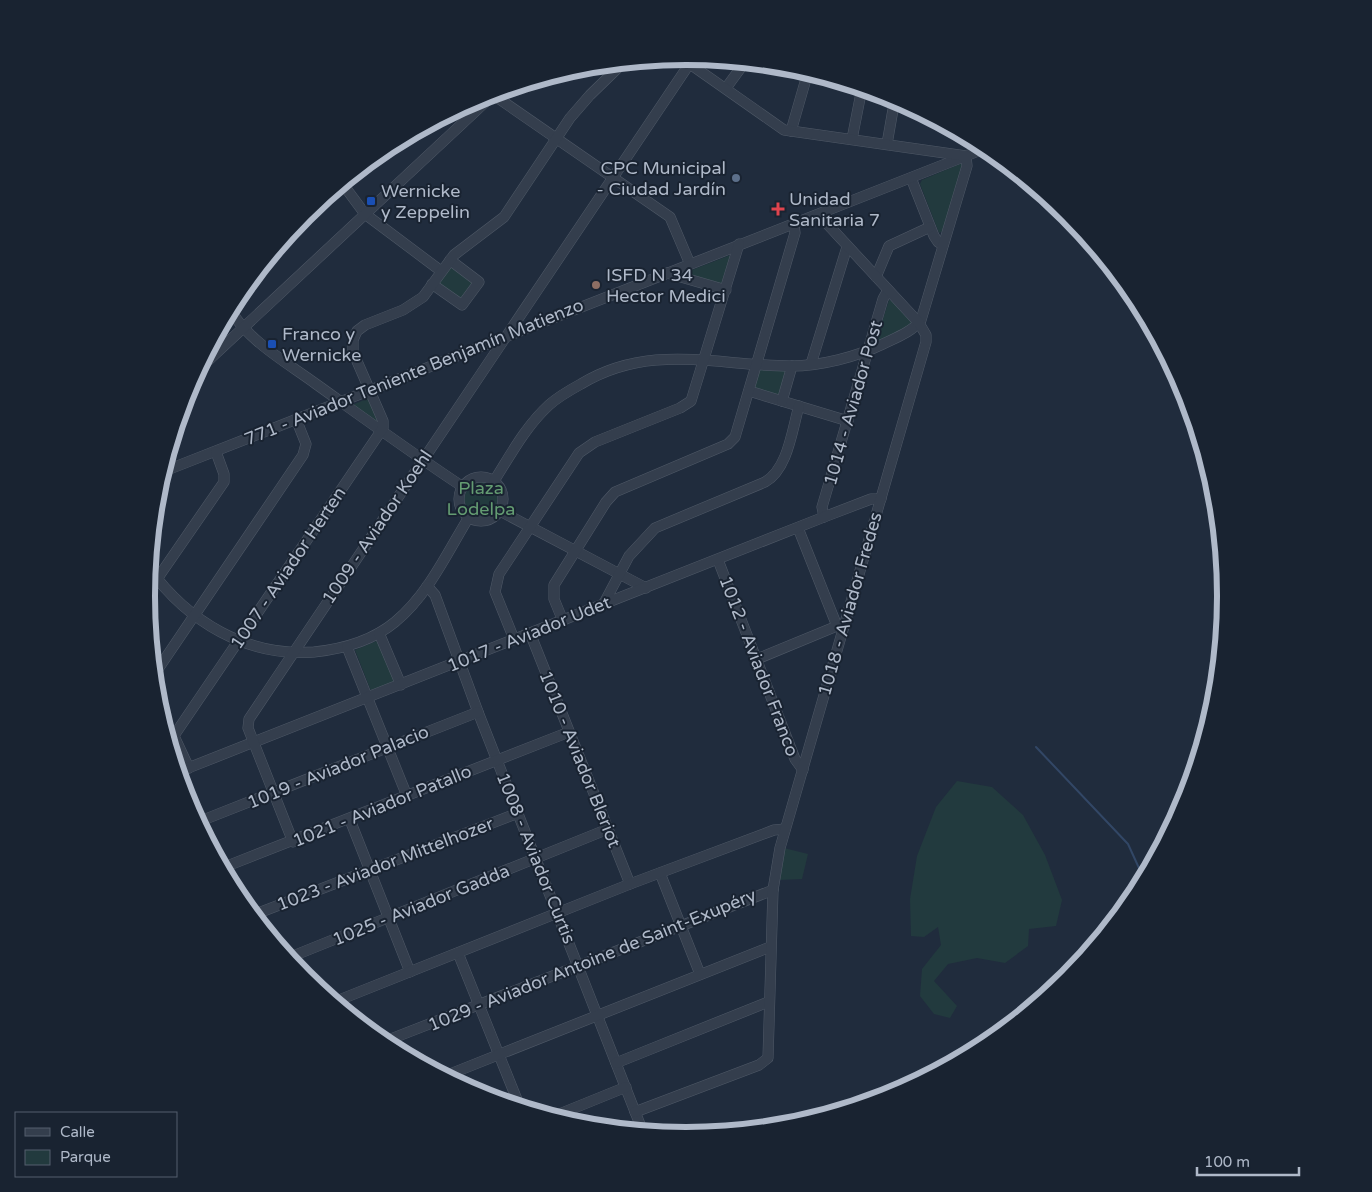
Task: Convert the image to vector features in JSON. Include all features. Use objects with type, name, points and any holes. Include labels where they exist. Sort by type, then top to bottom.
[{"type":"street","name":"1009 - Aviador Koehl","points":[[253,742],[247,726],[249,719],[689,65]]},
{"type":"street","points":[[494,481],[536,419],[550,404],[586,380],[610,369],[648,359],[706,359],[792,366],[811,364],[868,350],[913,329],[919,323],[968,166],[966,156],[791,131],[773,124],[693,65]]},
{"type":"street","points":[[726,88],[740,68]]},
{"type":"street","points":[[382,431],[383,421],[353,352],[353,340],[356,331],[416,302],[450,260],[509,212],[556,139],[590,95],[616,70]]},
{"type":"street","points":[[791,131],[806,79]]},
{"type":"street","points":[[852,139],[861,94]]},
{"type":"street","points":[[500,99],[670,217],[690,264]]},
{"type":"street","points":[[212,357],[480,107]]},
{"type":"street","points":[[887,144],[893,107]]},
{"type":"street","name":"771 - Aviador Teniente Benjamín Matienzo","points":[[171,469],[977,152]]},
{"type":"street","points":[[911,178],[930,227],[938,242],[944,245]]},
{"type":"street","points":[[346,189],[365,214],[441,272]]},
{"type":"street","points":[[819,215],[919,323]]},
{"type":"street","points":[[563,621],[554,599],[553,590],[575,550],[615,492],[732,441],[737,432],[758,364],[795,233],[794,225]]},
{"type":"street","points":[[876,277],[889,246],[930,227]]},
{"type":"street","points":[[514,639],[496,596],[495,585],[499,574],[573,460],[582,450],[595,442],[689,403],[696,392],[739,244]]},
{"type":"street","points":[[811,364],[847,247]]},
{"type":"street","points":[[432,284],[462,305],[479,282],[450,260]]},
{"type":"street","points":[[667,273],[726,290]]},
{"type":"street","name":"1014 - Aviador Post","points":[[824,517],[822,507],[883,300],[888,290]]},
{"type":"street","points":[[235,316],[243,328],[340,401],[463,487]]},
{"type":"street","name":"1018 - Aviador Fredes","points":[[635,1112],[766,1061],[768,1057],[772,890],[785,829],[803,770],[840,627],[881,499],[926,342],[926,335],[919,323]]},
{"type":"street","points":[[782,401],[792,366]]},
{"type":"street","points":[[750,391],[848,421]]},
{"type":"street","points":[[603,605],[619,573],[641,541],[655,528],[765,482],[776,475],[799,406]]},
{"type":"street","points":[[160,666],[306,450],[306,444],[296,419]]},
{"type":"street","name":"1007 - Aviador Herten","points":[[174,737],[382,431]]},
{"type":"street","points":[[216,452],[224,474],[224,482],[157,580],[174,599],[194,616],[239,640],[260,648],[294,652],[340,650],[378,633],[404,614],[427,586],[469,517]]},
{"type":"street","points":[[480,477],[494,481],[502,491],[503,498],[500,511],[489,519],[482,521],[469,517],[461,506],[460,493],[463,487],[467,482],[480,477]]},
{"type":"street","name":"1017 - Aviador Udet","points":[[184,770],[824,517],[871,499],[881,499]]},
{"type":"street","points":[[500,511],[646,588]]},
{"type":"street","points":[[757,659],[840,627],[798,528]]},
{"type":"street","name":"1012 - Aviador Franco","points":[[718,560],[795,759],[803,770]]},
{"type":"street","name":"1008 - Aviador Curtis","points":[[427,586],[435,595],[478,712],[640,1125]]},
{"type":"street","points":[[378,633],[400,685]]},
{"type":"street","name":"1010 - Aviador Bleriot","points":[[530,633],[630,884]]},
{"type":"street","points":[[347,647],[408,796]]},
{"type":"street","name":"1019 - Aviador Palacio","points":[[205,819],[478,712]]},
{"type":"street","name":"1021 - Aviador Patallo","points":[[229,866],[350,820],[569,732]]},
{"type":"street","points":[[253,742],[293,842]]},
{"type":"street","points":[[178,750],[189,768]]},
{"type":"street","name":"1023 - Aviador Mittelhozer","points":[[260,912],[518,812]]},
{"type":"street","points":[[350,820],[410,972]]},
{"type":"street","name":"1025 - Aviador Gadda","points":[[296,955],[608,829]]},
{"type":"street","points":[[341,999],[630,884],[774,830],[785,829]]},
{"type":"street","points":[[660,873],[700,974]]},
{"type":"street","name":"1029 - Aviador Antoine de Saint-Exupéry","points":[[392,1038],[680,924],[772,890]]},
{"type":"street","points":[[453,1073],[770,947]]},
{"type":"street","points":[[458,953],[517,1100]]},
{"type":"street","points":[[616,1063],[768,1002]]},
{"type":"street","points":[[563,1113],[626,1088]]},
{"type":"green space","points":[[962,163],[965,165],[945,230],[939,233],[920,184],[922,180]]},
{"type":"green space","points":[[733,254],[724,286],[679,275]]},
{"type":"green space","points":[[450,260],[479,282],[462,305],[432,284]]},
{"type":"green space","points":[[889,300],[893,301],[911,321],[911,325],[880,342],[876,341]]},
{"type":"green space","points":[[760,366],[790,367],[780,399],[753,391]]},
{"type":"green space","points":[[369,398],[380,426],[352,405]]},
{"type":"green space","name":"Plaza Lodelpa","points":[[481,480],[494,486],[500,499],[494,512],[481,518],[468,512],[462,499],[468,486]]},
{"type":"green space","points":[[379,640],[396,681],[371,691],[355,650]]},
{"type":"green space","points":[[957,781],[992,787],[1023,815],[1045,855],[1062,900],[1056,926],[1029,929],[1028,946],[1005,963],[977,958],[948,964],[934,981],[957,1006],[950,1018],[934,1014],[920,996],[922,969],[941,945],[938,927],[924,937],[911,936],[910,899],[917,856],[936,807]]},
{"type":"green space","points":[[784,848],[808,854],[802,879],[778,880]]},
{"type":"waterway","points":[[1036,747],[1128,844],[1140,871]]},
{"type":"place","name":"CPC Municipal - Ciudad Jardín","points":[[736,178]]},
{"type":"place","name":"Wernicke y Zeppelin","points":[[371,201]]},
{"type":"place","name":"Unidad Sanitaria 7","points":[[778,209]]},
{"type":"place","name":"ISFD N 34 Hector Medici","points":[[596,285]]},
{"type":"place","name":"Franco y Wernicke","points":[[272,344]]}]
